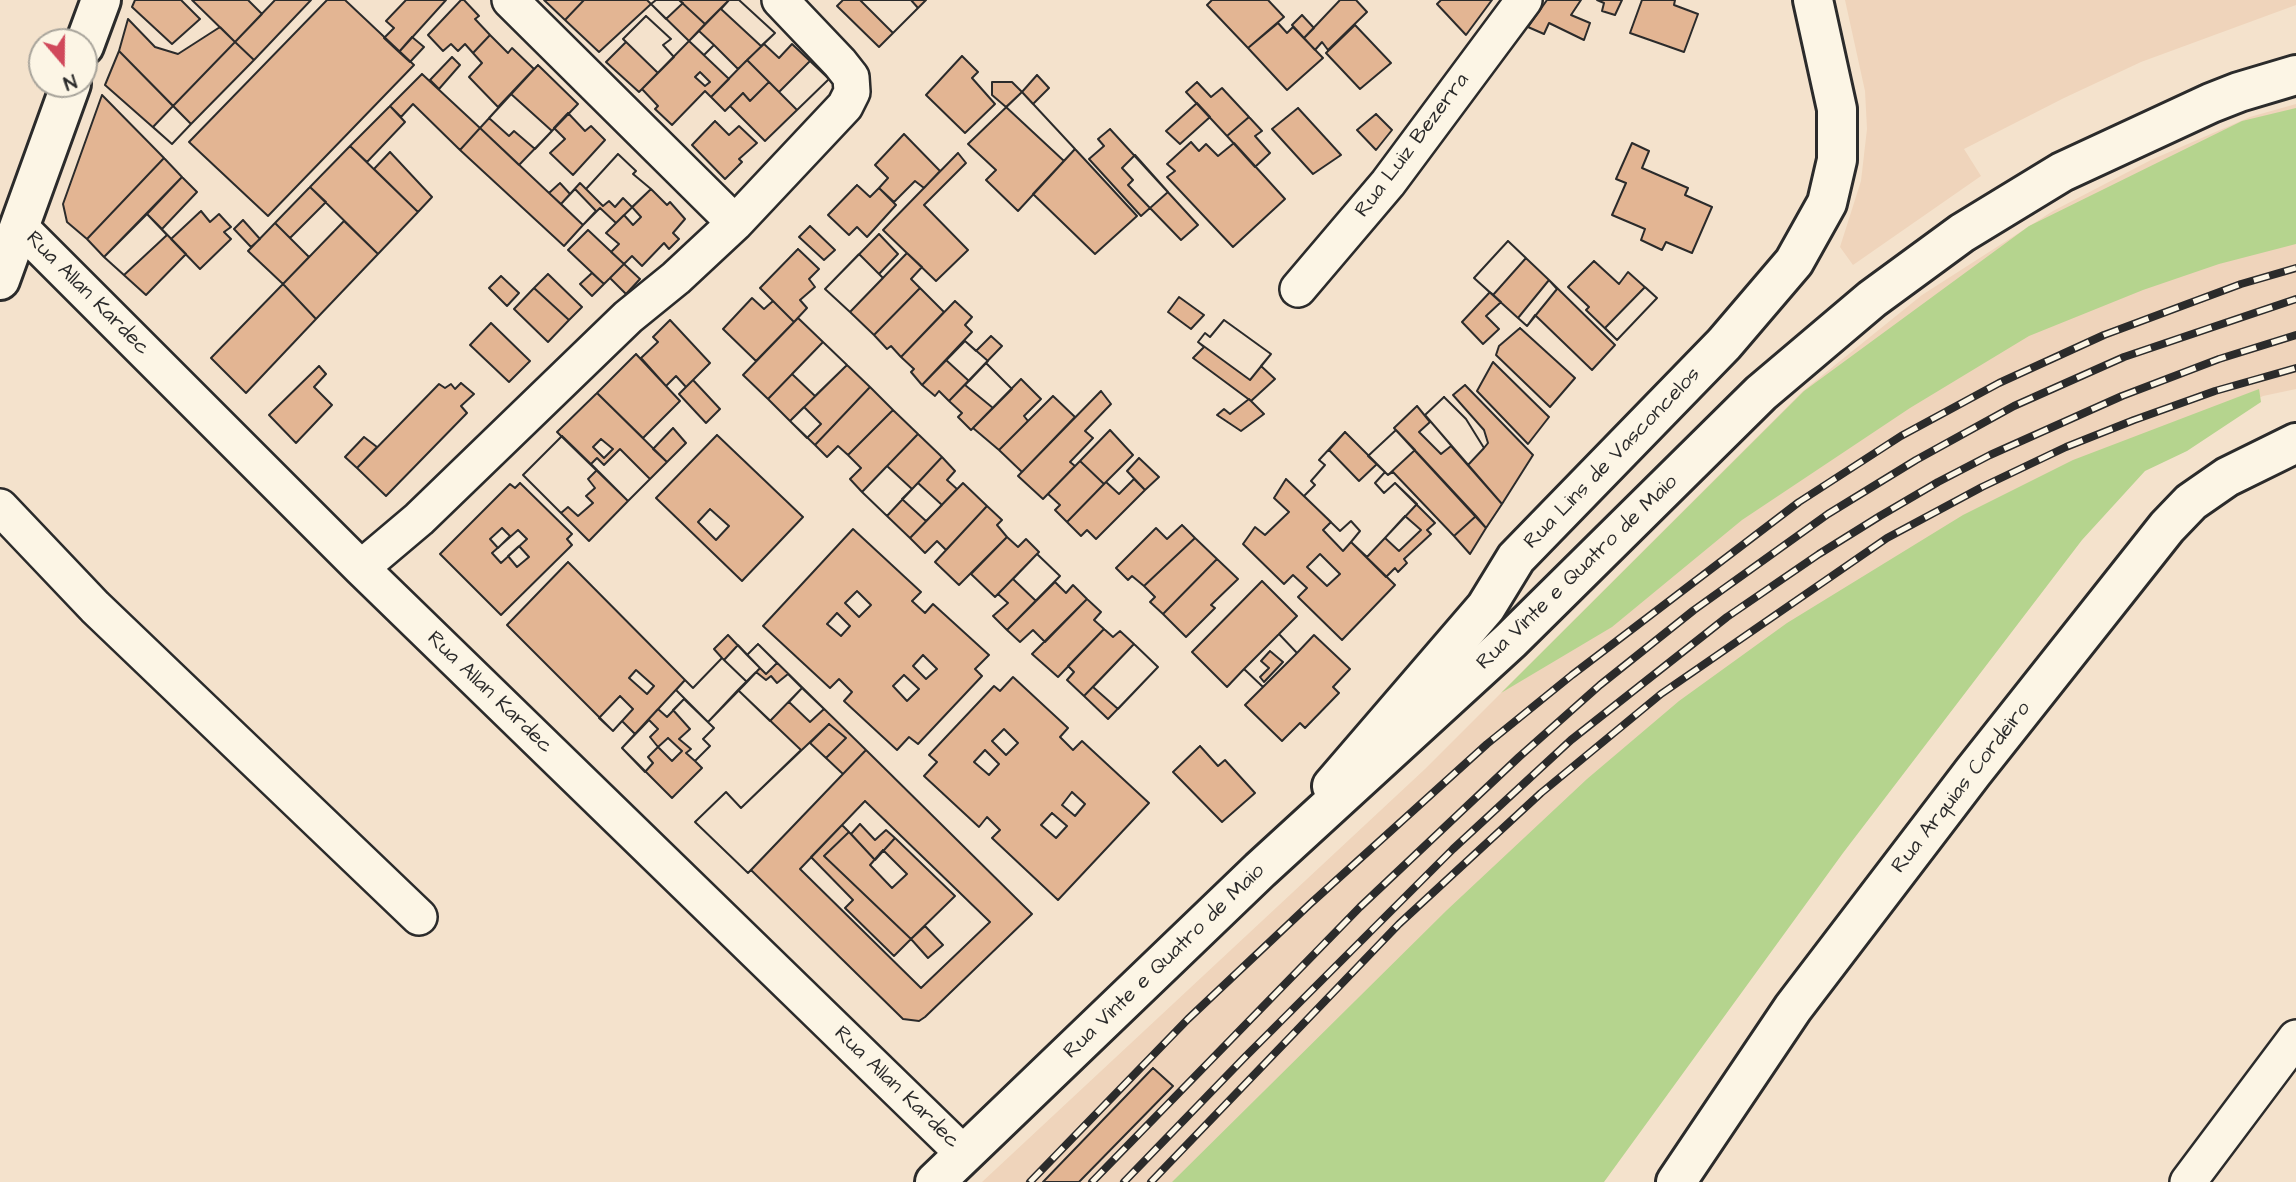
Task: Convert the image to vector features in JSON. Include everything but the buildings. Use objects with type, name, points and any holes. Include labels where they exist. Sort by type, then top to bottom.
[{"type":"main road","points":[[91,28],[101,0]]},
{"type":"main road","name":"Rua Lins de Vasconcelos","points":[[1261,870],[1486,607],[1516,558],[1724,344],[1794,262],[1827,204],[1837,160],[1837,108],[1813,0]]},
{"type":"main road","name":"Rua Vinte e Quatro de Maio","points":[[935,1182],[1261,870],[1510,641],[1761,393],[1872,299],[1962,233],[2062,172],[2220,99],[2296,75]]},
{"type":"main road","points":[[0,280],[66,98]]},
{"type":"main road","name":"Rua Arquias Cordeiro","points":[[1676,1182],[1801,998],[1973,772],[2167,527],[2191,502],[2227,477],[2296,443]]},
{"type":"street","points":[[510,0],[734,223]]},
{"type":"street","points":[[361,568],[419,519],[628,317],[676,278],[734,223],[845,106],[852,92],[851,77],[780,0]]},
{"type":"street","name":"Rua Luiz Bezerra","points":[[1298,289],[1388,183],[1524,0]]},
{"type":"street","name":"Rua Allan Kardec","points":[[20,226],[361,568],[964,1154]]},
{"type":"street","points":[[0,507],[94,607],[419,917]]},
{"type":"street","points":[[2188,1182],[2296,1038]]},
{"type":"shaded area","points":[[1845,0],[2296,0],[2296,5],[2141,62],[1964,149],[1981,176],[1853,265],[1840,247],[1861,181],[1867,129],[1865,91]]},
{"type":"shaded area","points":[[2296,104],[2296,389],[2263,396],[2015,521],[1272,1182],[982,1182],[1425,769],[1803,391],[1922,295],[2053,211],[2151,160],[2250,117]]},
{"type":"green space","points":[[2296,108],[2296,244],[2219,264],[2143,290],[2029,336],[1910,408],[1742,520],[1612,627],[1501,693],[1804,391],[2029,226],[2242,121]]},
{"type":"green space","points":[[2259,389],[2261,402],[2187,451],[2145,471],[2082,540],[1843,853],[1604,1182],[1172,1182],[1447,910],[1587,779],[1679,701],[1787,623],[1963,515],[2073,460]]},
{"type":"railway","points":[[1030,1182],[1188,1019],[1487,744],[1572,675],[1799,502],[1901,436],[1999,383],[2104,335],[2241,284],[2296,268]]},
{"type":"railway","points":[[1092,1182],[1360,907],[1519,757],[1600,685],[1694,610],[1828,514],[1916,460],[2014,406],[2124,357],[2296,299]]},
{"type":"railway","points":[[1124,1182],[1453,849],[1571,740],[1727,617],[1880,516],[1990,455],[2122,396],[2219,359],[2296,335]]},
{"type":"railway","points":[[1151,1182],[1399,924],[1541,793],[1661,694],[1887,538],[1982,487],[2066,447],[2134,420],[2215,391],[2296,368]]}]
